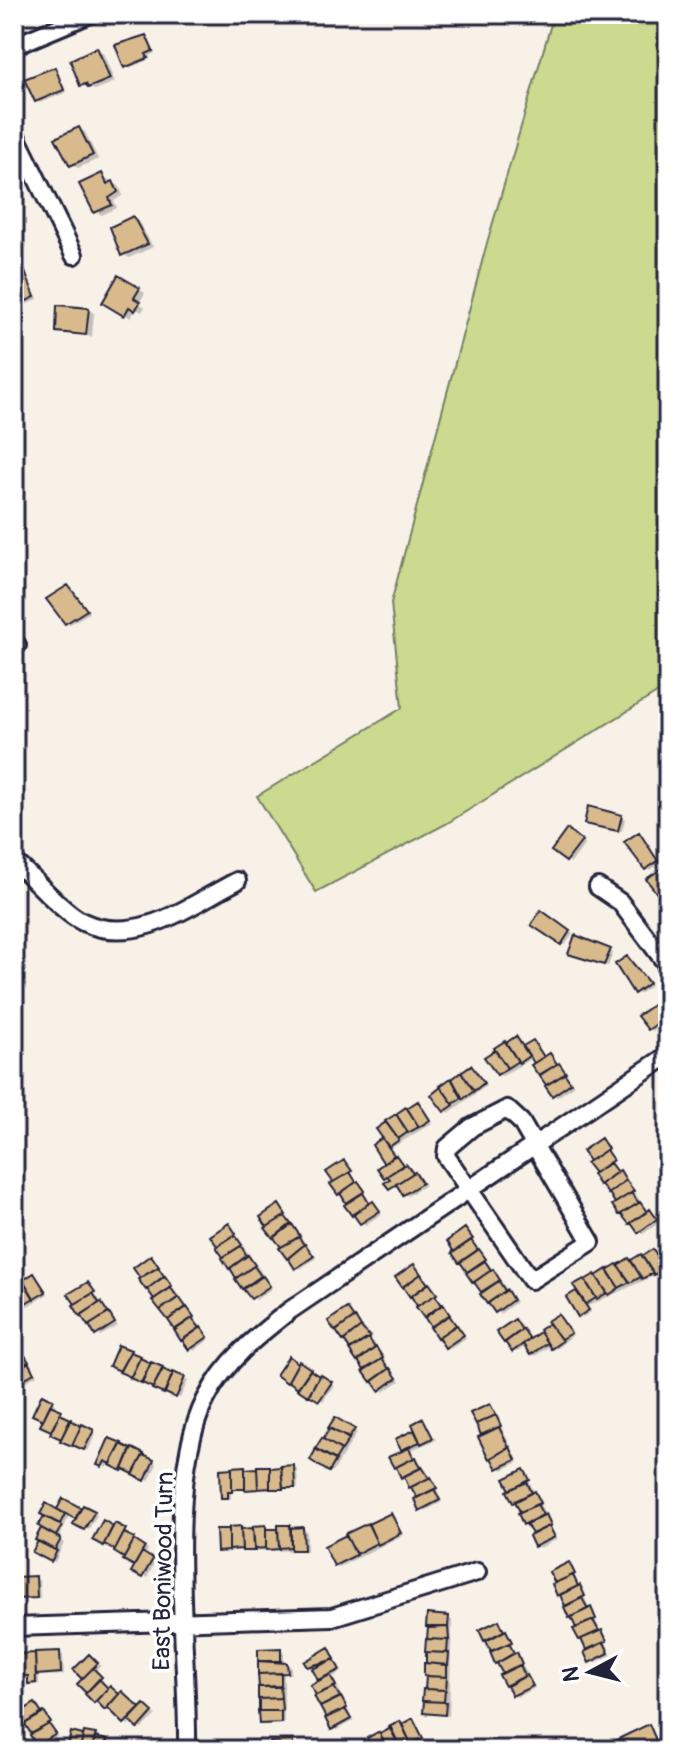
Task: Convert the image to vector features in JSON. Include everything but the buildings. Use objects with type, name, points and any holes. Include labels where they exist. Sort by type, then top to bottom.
[{"type":"street","points":[[14,46],[90,14]]},
{"type":"street","points":[[14,132],[74,255]]},
{"type":"street","points":[[14,861],[82,922],[124,932],[159,922],[237,881]]},
{"type":"street","points":[[598,887],[620,902],[668,966]]},
{"type":"street","name":"East Boniwood Turn","points":[[187,1750],[183,1513],[187,1464],[205,1399],[247,1344],[289,1311],[668,1055]]},
{"type":"street","points":[[507,1109],[521,1122],[591,1242],[531,1280],[470,1189],[446,1156],[447,1148],[482,1120],[507,1109]]},
{"type":"street","points":[[14,1627],[332,1617],[477,1572]]},
{"type":"green space","points":[[554,14],[668,14],[668,686],[446,824],[316,892],[257,796],[402,708],[391,603],[487,243]]}]
